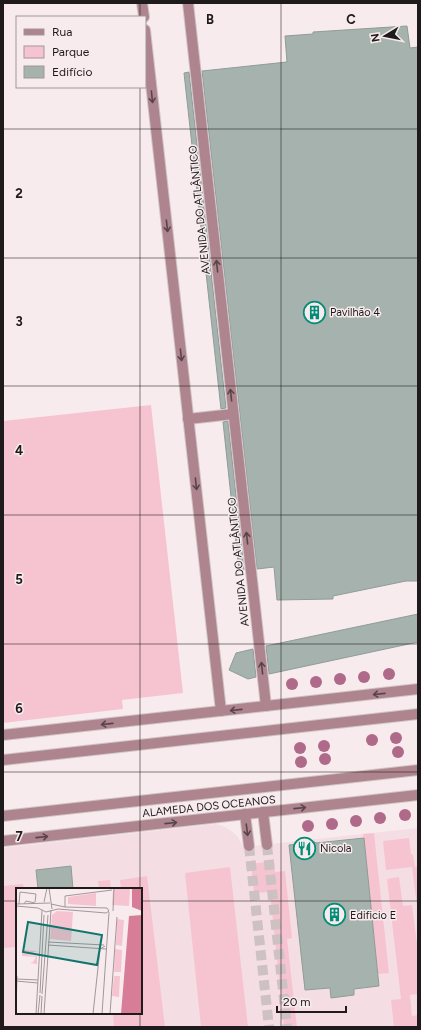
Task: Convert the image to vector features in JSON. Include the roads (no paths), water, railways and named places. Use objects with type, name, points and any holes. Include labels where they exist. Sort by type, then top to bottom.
[{"type":"street","points":[[142,3],[144,16]]},
{"type":"street","name":"AVENIDA DO ATLÂNTICO","points":[[188,3],[266,706]]},
{"type":"street","points":[[146,39],[221,711]]},
{"type":"street","points":[[188,420],[233,414]]},
{"type":"street","points":[[3,735],[418,689]]},
{"type":"street","points":[[3,760],[418,714]]},
{"type":"street","name":"ALAMEDA DOS OCEANOS","points":[[3,816],[418,770]]},
{"type":"street","name":"ALAMEDA DOS OCEANOS","points":[[3,841],[418,795]]},
{"type":"street","points":[[263,812],[267,844]]},
{"type":"street","points":[[245,814],[249,846]]},
{"type":"tunnel","points":[[267,845],[287,1027]]},
{"type":"tunnel","points":[[249,846],[269,1027]]},
{"type":"place","name":"Pavilhão 4","points":[[314,312]]},
{"type":"place","name":"Nicola","points":[[305,848]]},
{"type":"place","name":"Edificio E","points":[[334,915]]}]
